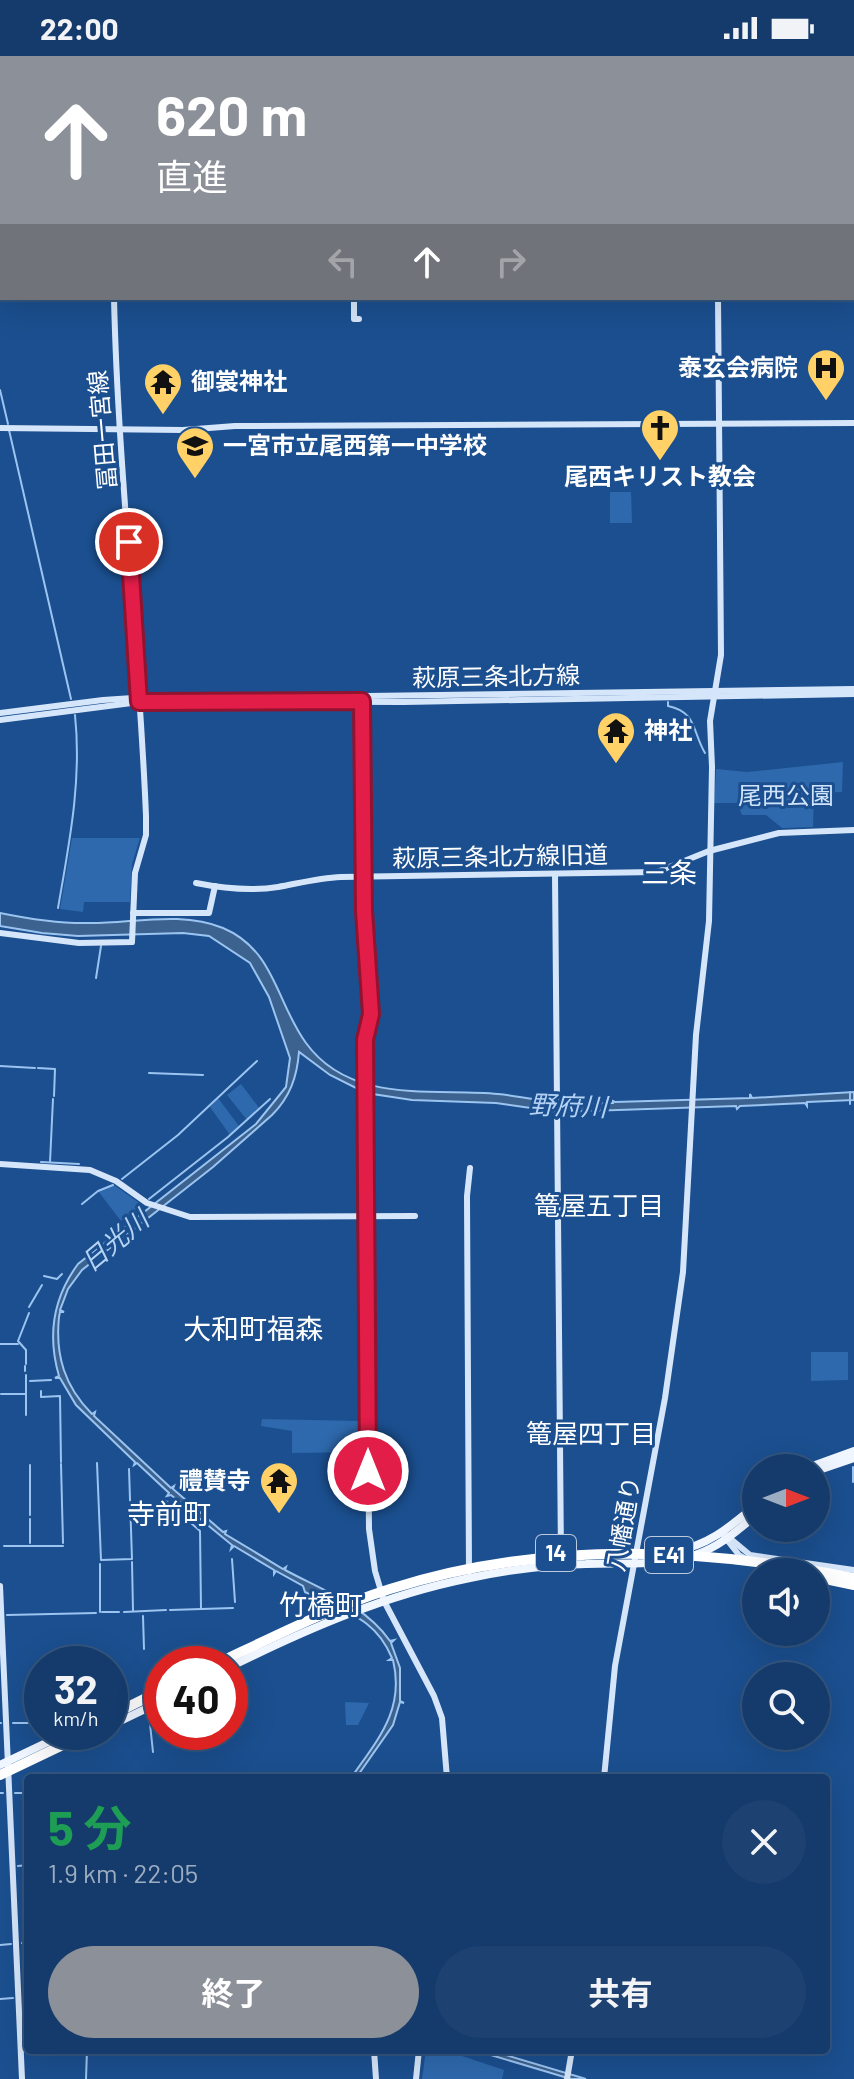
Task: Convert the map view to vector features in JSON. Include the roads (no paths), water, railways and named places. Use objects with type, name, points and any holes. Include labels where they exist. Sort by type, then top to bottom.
[{"type":"highway","name":"E41","points":[[248,1649],[369,1596],[432,1577],[514,1561],[597,1554],[662,1554],[758,1562],[854,1575]]},
{"type":"highway","name":"E41","points":[[248,1658],[356,1607],[433,1583],[505,1568],[617,1560],[742,1567]]},
{"type":"highway","points":[[830,1580],[854,1585]]},
{"type":"highway","points":[[3,1771],[43,1750]]},
{"type":"highway","points":[[3,1771],[50,1750]]},
{"type":"main road","points":[[830,1460],[854,1451]]},
{"type":"main road","points":[[830,1466],[854,1458]]},
{"type":"main road","name":"14","points":[[248,1646],[348,1600],[469,1565],[560,1552],[683,1550],[726,1536],[742,1519]]},
{"type":"main road","name":"14","points":[[248,1658],[342,1615],[384,1601],[470,1578],[561,1565],[682,1558],[701,1553],[742,1525]]},
{"type":"main road","points":[[3,1771],[39,1750]]},
{"type":"main road","points":[[3,1771],[54,1750]]},
{"type":"street","name":"冨田一宮線","points":[[114,300],[115,360],[146,835],[135,869],[133,913]]},
{"type":"street","points":[[354,300],[354,319],[359,319]]},
{"type":"street","name":"八幡通り","points":[[604,1774],[615,1666],[681,1295],[699,1001],[709,921],[710,721],[722,641],[718,300]]},
{"type":"street","points":[[6,428],[183,430],[235,426],[854,423]]},
{"type":"street","name":"萩原三条北方線","points":[[139,700],[854,692]]},
{"type":"street","points":[[362,698],[364,876],[371,1014],[365,1040],[368,1515],[372,1557],[384,1601],[434,1696],[442,1718],[447,1774]]},
{"type":"street","points":[[0,713],[139,700]]},
{"type":"street","points":[[0,720],[139,700]]},
{"type":"street","name":"萩原三条北方線旧道","points":[[196,883],[276,887],[319,878],[364,876],[657,872],[709,851],[782,833],[854,830]]},
{"type":"street","points":[[555,874],[561,1565]]},
{"type":"street","points":[[0,933],[79,943],[132,942],[133,913],[209,913],[215,886]]},
{"type":"street","points":[[0,1164],[90,1170],[116,1181],[147,1203],[166,1211],[205,1217],[415,1216]]},
{"type":"street","points":[[470,1168],[467,1196],[470,1578]]},
{"type":"street","points":[[726,1536],[750,1555],[854,1575]]},
{"type":"street","points":[[0,1586],[3,1771],[22,2079]]},
{"type":"street","points":[[374,2054],[376,2079]]},
{"type":"street","points":[[416,2079],[419,2054]]},
{"type":"street","points":[[567,2079],[571,2054]]},
{"type":"water","name":"日光川","points":[[0,913],[68,923],[191,920],[223,928],[254,949],[273,978],[296,1027],[325,1063],[369,1085],[394,1090],[498,1094],[572,1104],[750,1098],[750,1094],[752,1098],[854,1092],[854,1100],[807,1102],[807,1106],[805,1103],[740,1106],[737,1109],[736,1106],[559,1112],[496,1103],[412,1100],[366,1093],[330,1075],[299,1052],[292,1086],[272,1115],[213,1167],[82,1270],[68,1289],[60,1310],[64,1312],[60,1312],[59,1317],[61,1358],[75,1393],[92,1414],[95,1412],[94,1416],[171,1488],[174,1486],[173,1489],[223,1532],[226,1531],[225,1534],[356,1608],[390,1641],[394,1640],[391,1643],[400,1668],[400,1701],[404,1703],[400,1702],[393,1725],[359,1774],[354,1774],[387,1723],[395,1694],[393,1660],[389,1660],[392,1658],[376,1632],[356,1616],[305,1592],[303,1586],[276,1571],[274,1574],[274,1570],[234,1546],[231,1549],[232,1545],[171,1495],[167,1496],[169,1493],[137,1463],[134,1465],[135,1462],[76,1405],[60,1378],[55,1378],[59,1376],[53,1346],[55,1317],[63,1290],[78,1264],[256,1124],[286,1087],[290,1058],[269,997],[250,963],[209,936],[183,933],[78,936],[0,926]]},
{"type":"water","points":[[487,2054],[502,2054],[586,2079],[571,2079]]},
{"type":"waterway","points":[[0,390],[8,424]]},
{"type":"waterway","points":[[9,430],[71,699]]},
{"type":"waterway","points":[[668,702],[668,706],[689,718],[705,753]]},
{"type":"waterway","points":[[58,908],[76,788],[75,715]]},
{"type":"waterway","points":[[96,978],[101,946]]},
{"type":"waterway","points":[[122,1179],[178,1135],[257,1061]]},
{"type":"waterway","points":[[0,1066],[35,1068]]},
{"type":"waterway","points":[[38,1068],[55,1069],[54,1096]]},
{"type":"waterway","points":[[149,1073],[203,1075]]},
{"type":"waterway","name":"野府川","points":[[850,1092],[850,1104]]},
{"type":"waterway","points":[[50,1162],[53,1099]]},
{"type":"waterway","points":[[149,1199],[228,1137],[270,1099]]},
{"type":"waterway","points":[[41,1162],[79,1164]]},
{"type":"waterway","points":[[82,1204],[98,1191],[113,1185]]},
{"type":"waterway","points":[[44,1276],[57,1279],[62,1274]]},
{"type":"waterway","points":[[29,1307],[42,1285]]},
{"type":"waterway","points":[[26,1364],[26,1350],[18,1341],[29,1313]]},
{"type":"waterway","points":[[0,1344],[18,1344]]},
{"type":"waterway","points":[[25,1366],[25,1371]]},
{"type":"waterway","points":[[26,1375],[26,1415]]},
{"type":"waterway","points":[[30,1381],[51,1380]]},
{"type":"waterway","points":[[41,1391],[41,1397],[60,1396],[61,1462]]},
{"type":"waterway","points":[[1,1394],[25,1394]]},
{"type":"waterway","points":[[97,1463],[101,1560],[132,1559],[129,1469]]},
{"type":"waterway","points":[[61,1464],[63,1543]]},
{"type":"waterway","points":[[30,1465],[30,1515]]},
{"type":"waterway","points":[[853,1467],[853,1482]]},
{"type":"waterway","points":[[166,1501],[200,1531],[201,1609]]},
{"type":"waterway","points":[[30,1519],[30,1543]]},
{"type":"waterway","points":[[4,1546],[63,1546]]},
{"type":"waterway","points":[[232,1559],[235,1602]]},
{"type":"waterway","points":[[132,1562],[133,1611]]},
{"type":"waterway","points":[[100,1564],[100,1612]]},
{"type":"waterway","points":[[170,1610],[233,1608]]},
{"type":"waterway","points":[[124,1612],[166,1610]]},
{"type":"waterway","points":[[102,1612],[119,1612]]},
{"type":"waterway","points":[[7,1615],[96,1613]]},
{"type":"waterway","points":[[143,1616],[144,1649]]},
{"type":"waterway","points":[[13,1723],[24,1723]]},
{"type":"waterway","points":[[15,1793],[24,1793]]},
{"type":"waterway","points":[[18,1866],[24,1865]]},
{"type":"waterway","points":[[0,1945],[11,1944]]},
{"type":"waterway","points":[[0,1999],[13,1998]]},
{"type":"waterway","points":[[86,2079],[87,2054]]},
{"type":"place","name":"泰玄会病院","points":[[826,402]]},
{"type":"place","name":"御裳神社","points":[[163,416]]},
{"type":"place","name":"尾西キリスト教会","points":[[660,462]]},
{"type":"place","name":"一宮市立尾西第一中学校","points":[[195,480]]},
{"type":"place","name":"神社","points":[[616,765]]},
{"type":"place","name":"禮賛寺","points":[[279,1515]]},
{"type":"district","name":"三条","points":[[669,873]]},
{"type":"district","name":"篭屋五丁目","points":[[599,1206]]},
{"type":"district","name":"大和町福森","points":[[253,1329]]},
{"type":"district","name":"篭屋四丁目","points":[[591,1434]]},
{"type":"district","name":"寺前町","points":[[169,1514]]},
{"type":"district","name":"竹橋町","points":[[321,1605]]},
{"type":"park label","name":"尾西公園","points":[[786,796]]}]
